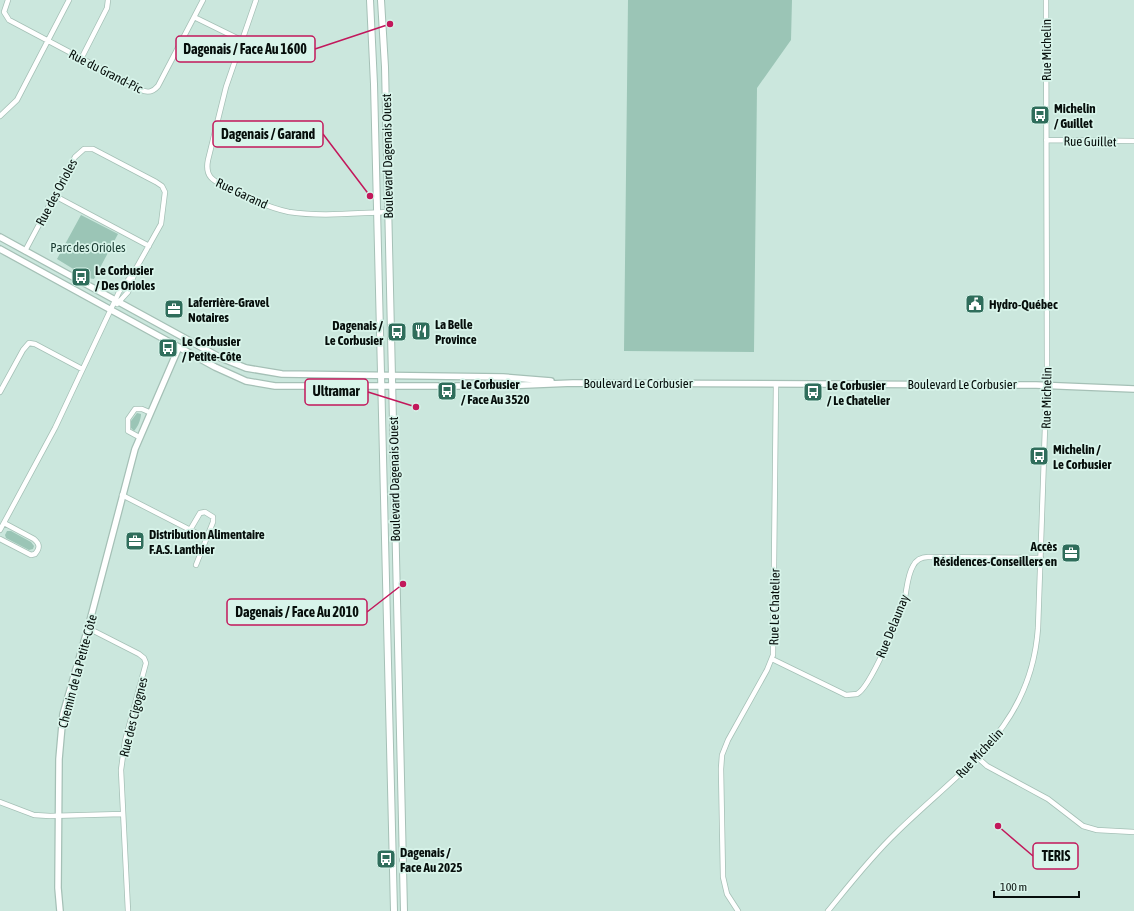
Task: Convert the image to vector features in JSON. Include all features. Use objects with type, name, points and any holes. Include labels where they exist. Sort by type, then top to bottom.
[{"type":"main road","name":"Boulevard Dagenais Ouest","points":[[370,0],[373,35],[394,911]]},
{"type":"main road","name":"Boulevard Dagenais Ouest","points":[[381,0],[384,35],[404,911]]},
{"type":"street","name":"Rue du Grand-Pic","points":[[8,0],[4,10],[8,19],[143,91],[153,90],[159,85],[203,0]]},
{"type":"street","points":[[0,116],[17,100],[69,0]]},
{"type":"street","points":[[81,59],[107,8],[108,0]]},
{"type":"street","name":"Rue Garand","points":[[256,0],[226,87],[206,169],[208,176],[254,201],[284,211],[309,214],[388,212]]},
{"type":"street","name":"Rue Michelin","points":[[828,911],[885,843],[978,758],[996,737],[1009,718],[1029,675],[1038,634],[1046,385],[1046,0]]},
{"type":"street","points":[[194,17],[241,40]]},
{"type":"street","name":"Rue Guillet","points":[[1046,140],[1134,141]]},
{"type":"street","name":"Rue des Orioles","points":[[25,251],[77,154],[86,148],[93,149],[156,182],[163,187],[166,196],[162,221],[134,272],[122,288],[118,301]]},
{"type":"street","points":[[55,196],[149,246]]},
{"type":"street","name":"Boulevard Le Corbusier","points":[[0,237],[221,358],[249,369],[282,374],[503,376],[573,383]]},
{"type":"street","name":"Boulevard Le Corbusier","points":[[0,249],[230,375],[264,385],[503,386],[573,383],[1046,385],[1134,389]]},
{"type":"street","name":"Rue des Orioles","points":[[0,530],[55,428],[111,310],[128,292],[134,272]]},
{"type":"street","points":[[0,392],[23,350],[29,343],[37,345],[82,369]]},
{"type":"street","name":"Chemin de la Petite-Côte","points":[[60,911],[58,888],[59,759],[62,722],[122,495],[139,437],[179,347]]},
{"type":"street","name":"Rue Le Chatelier","points":[[738,911],[727,894],[723,877],[721,760],[728,740],[772,659],[774,645],[776,384]]},
{"type":"street","points":[[139,437],[128,431],[128,419],[135,409],[142,409],[149,412]]},
{"type":"street","points":[[122,495],[206,538]]},
{"type":"street","points":[[190,530],[198,515],[205,512],[211,516],[213,520],[196,565]]},
{"type":"street","points":[[0,539],[31,556],[35,554],[39,547],[38,542],[34,539],[4,523]]},
{"type":"street","name":"Rue Delaunay","points":[[772,659],[846,695],[857,694],[865,687],[895,626],[904,604],[912,568],[917,560],[928,557],[1041,558]]},
{"type":"street","name":"Rue des Cigognes","points":[[88,628],[139,654],[146,661],[145,672],[122,757],[122,814],[128,911]]},
{"type":"street","points":[[978,758],[987,766],[1048,799],[1084,826],[1097,830],[1134,832]]},
{"type":"street","points":[[0,802],[31,814],[122,814]]},
{"type":"green space","points":[[628,0],[792,0],[791,40],[757,88],[754,352],[624,351]]},
{"type":"green space","name":"Parc des Orioles","points":[[81,215],[118,234],[94,279],[88,278],[57,259]]},
{"type":"green space","points":[[137,413],[141,414],[141,416],[140,421],[134,431],[130,427],[131,421]]},
{"type":"green space","points":[[7,531],[11,531],[31,542],[34,546],[33,549],[29,550],[6,538],[5,535]]},
{"type":"place","name":"Dagenais / Face Au 1600","points":[[390,24]]},
{"type":"place","name":"Michelin / Guillet","points":[[1040,115]]},
{"type":"place","name":"Dagenais / Garand","points":[[370,196]]},
{"type":"place","name":"Le Corbusier / Des Orioles","points":[[81,277]]},
{"type":"place","name":"Hydro-Québec","points":[[975,304]]},
{"type":"place","name":"Laferrière-Gravel Notaires","points":[[174,309]]},
{"type":"place","name":"La Belle Province","points":[[421,331]]},
{"type":"place","name":"Dagenais / Le Corbusier","points":[[397,332]]},
{"type":"place","name":"Le Corbusier / Petite-Côte","points":[[168,348]]},
{"type":"place","name":"Le Corbusier / Face Au 3520","points":[[447,391]]},
{"type":"place","name":"Le Corbusier / Le Chatelier","points":[[813,392]]},
{"type":"place","name":"Ultramar","points":[[416,407]]},
{"type":"place","name":"Michelin / Le Corbusier","points":[[1039,456]]},
{"type":"place","name":"Distribution Alimentaire F.A.S. Lanthier","points":[[135,541]]},
{"type":"place","name":"Accès Résidences-Conseillers en","points":[[1071,553]]},
{"type":"place","name":"Dagenais / Face Au 2010","points":[[403,584]]},
{"type":"place","name":"TERIS","points":[[998,826]]},
{"type":"place","name":"Dagenais / Face Au 2025","points":[[386,859]]}]
